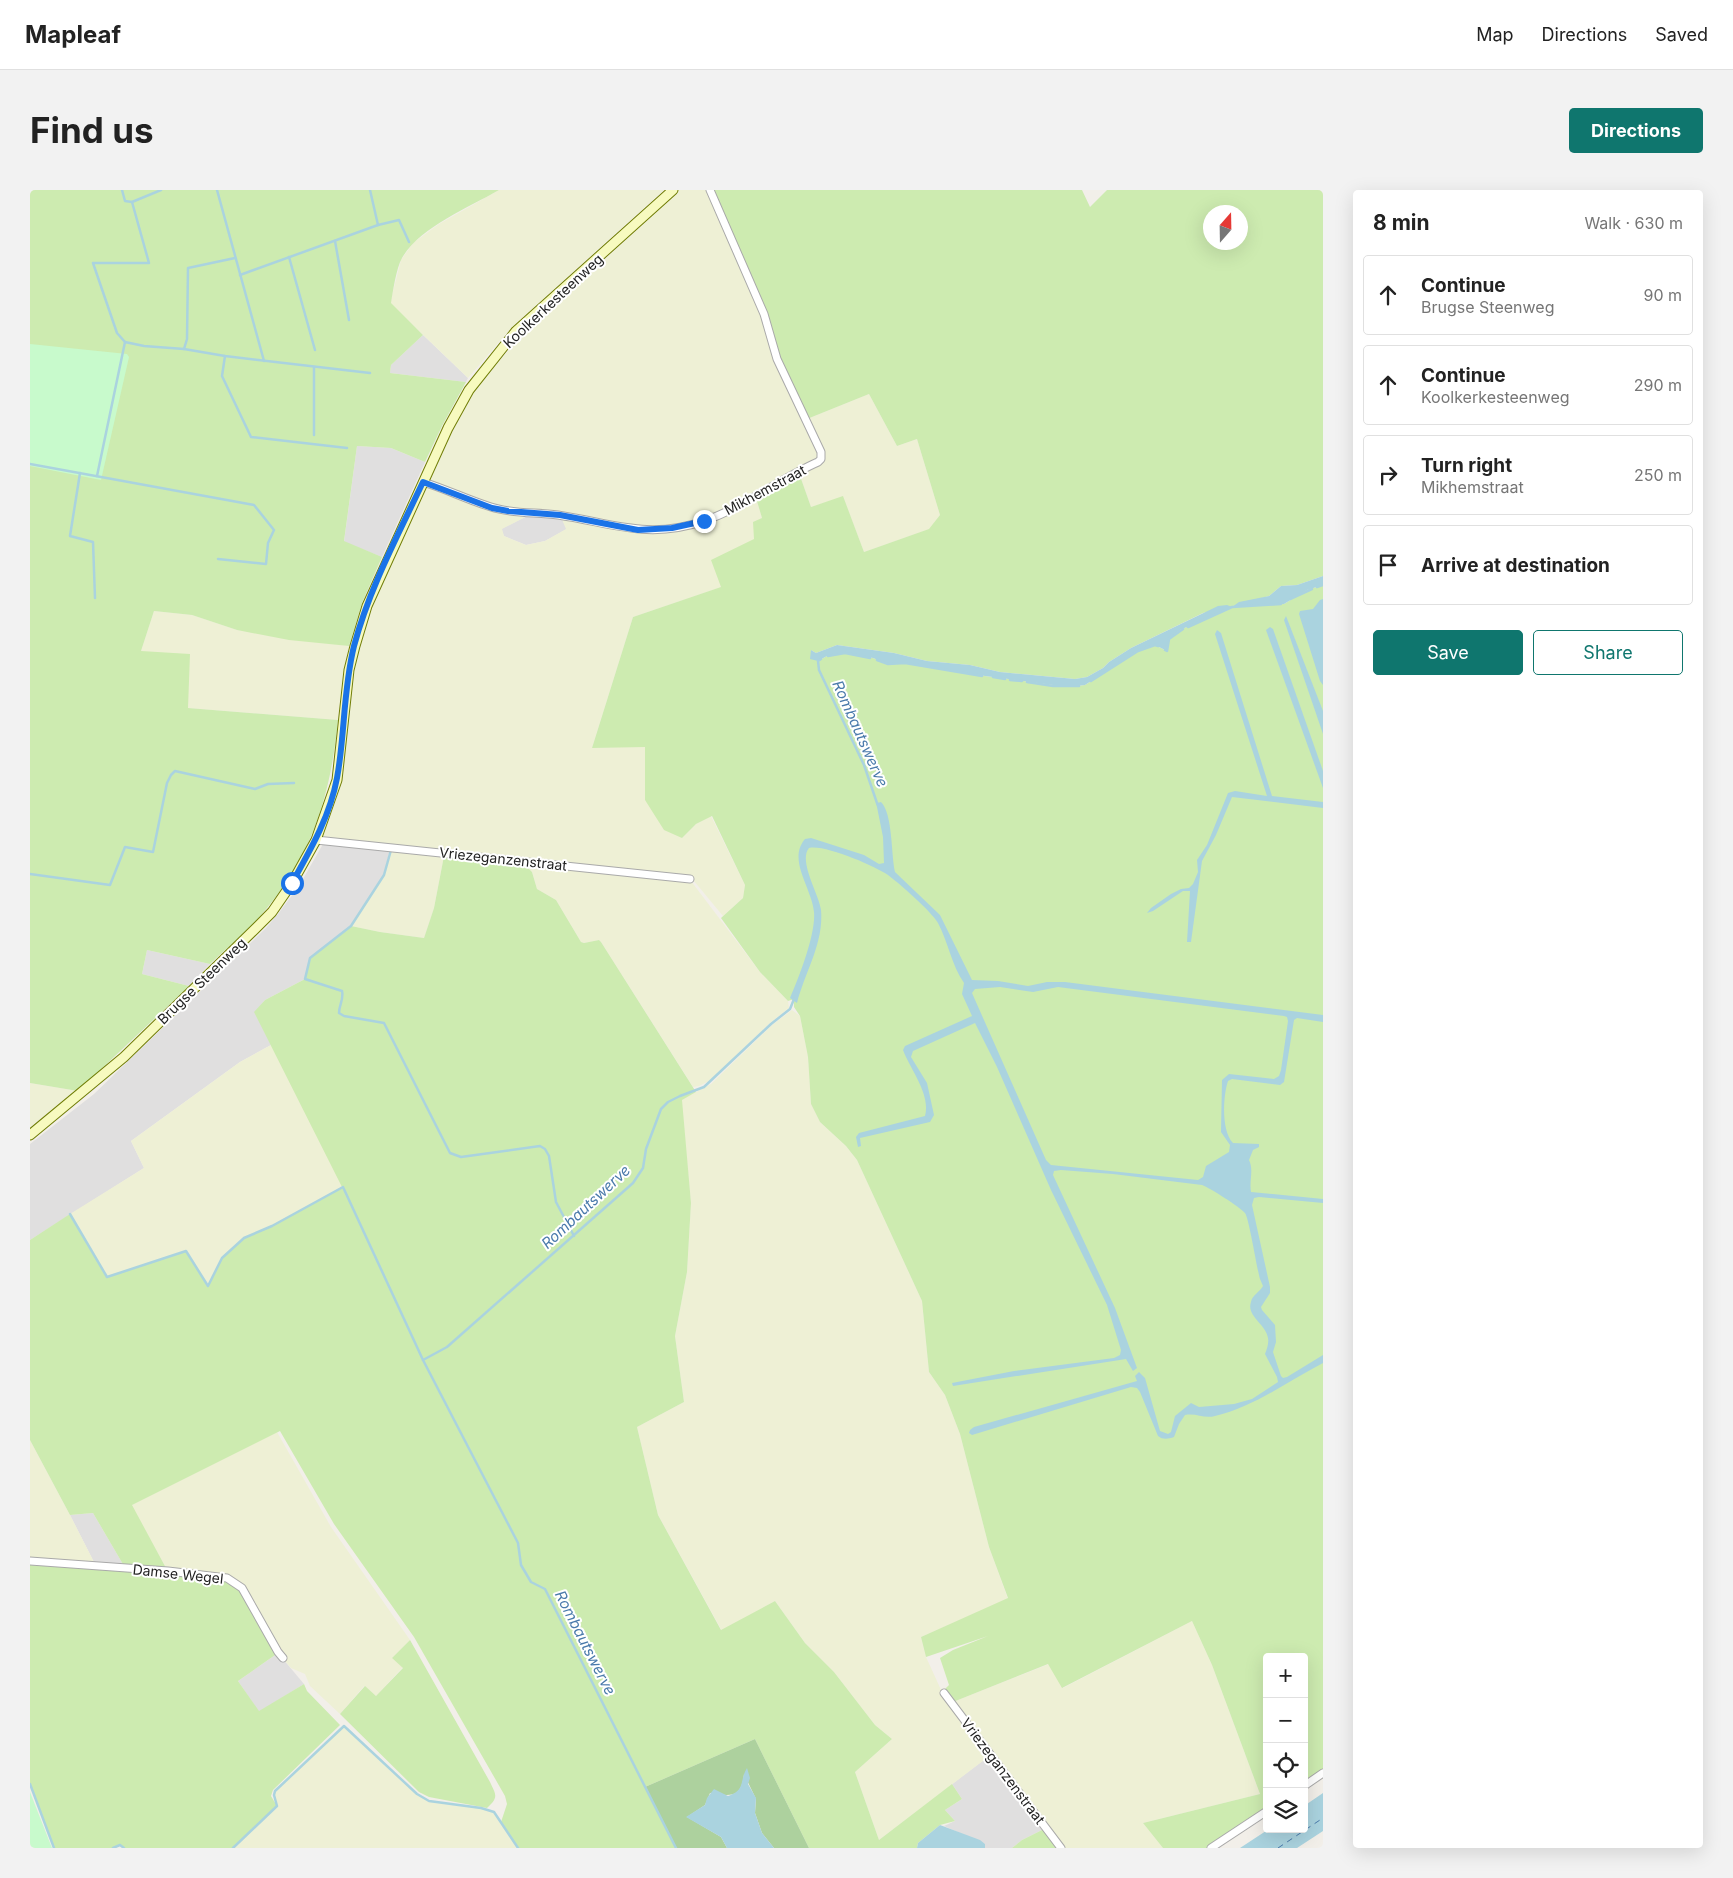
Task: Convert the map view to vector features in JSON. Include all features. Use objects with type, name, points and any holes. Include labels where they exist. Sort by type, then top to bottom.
[{"type":"main road","name":"Koolkerkesteenweg","points":[[332,794],[337,780],[349,670],[354,646],[367,606],[448,428],[469,390],[511,338],[673,190]]},
{"type":"main road","name":"Brugse Steenweg","points":[[30,1135],[124,1057],[272,912],[292,883],[316,840],[332,794]]},
{"type":"street","name":"Mikhemstraat","points":[[423,482],[500,509],[560,515],[638,530],[656,530],[704,521],[744,504],[821,459],[821,452],[777,359],[764,314],[710,190]]},
{"type":"street","name":"Vriezeganzenstraat","points":[[316,840],[690,879]]},
{"type":"street","name":"Damse Wegel","points":[[30,1561],[168,1571],[227,1578],[242,1588],[283,1658]]},
{"type":"street","name":"Vriezeganzenstraat","points":[[944,1693],[1061,1848]]},
{"type":"street","points":[[1308,1783],[1323,1773]]},
{"type":"street","points":[[1210,1848],[1263,1814]]},
{"type":"shaded area","points":[[423,335],[468,378],[466,382],[390,373],[391,365]]},
{"type":"shaded area","points":[[357,446],[391,448],[425,462],[382,557],[344,542]]},
{"type":"shaded area","points":[[531,514],[561,517],[567,529],[545,541],[526,545],[504,536],[501,529]]},
{"type":"shaded area","points":[[323,844],[390,849],[384,875],[351,926],[310,958],[305,979],[265,1000],[255,1012],[271,1045],[240,1062],[131,1141],[144,1168],[30,1240],[30,1144],[94,1094],[266,928],[299,886]]},
{"type":"shaded area","points":[[147,950],[210,964],[189,986],[142,974]]},
{"type":"shaded area","points":[[93,1513],[124,1566],[95,1564],[70,1515]]},
{"type":"shaded area","points":[[278,1653],[304,1684],[259,1712],[238,1681]]},
{"type":"shaded area","points":[[989,1756],[1044,1829],[1022,1840],[1012,1848],[985,1848],[985,1844],[944,1826],[955,1821],[945,1810],[962,1799],[952,1784]]},
{"type":"green space","points":[[30,190],[499,190],[446,219],[420,237],[402,258],[398,268],[391,303],[423,335],[391,365],[390,373],[466,382],[425,462],[391,448],[357,446],[344,541],[382,557],[362,603],[349,646],[289,640],[237,630],[192,615],[154,611],[141,651],[190,654],[188,708],[338,720],[335,746],[331,771],[318,820],[297,865],[283,887],[254,923],[210,964],[147,950],[142,974],[189,986],[78,1091],[30,1083]]},
{"type":"green space","points":[[499,190],[664,190],[512,327],[468,378],[390,303],[401,260],[413,243],[439,224]]},
{"type":"green space","points":[[678,190],[708,190],[820,457],[731,508],[684,524],[656,528],[499,508],[428,480],[452,429],[476,386],[510,349]]},
{"type":"green space","points":[[712,190],[1082,190],[1090,207],[1107,190],[1323,190],[1323,576],[1297,585],[1281,586],[1269,596],[1233,606],[1284,604],[1307,590],[1323,585],[1323,1772],[1308,1781],[1308,1653],[1263,1653],[1263,1812],[1207,1848],[1163,1848],[1143,1823],[1260,1794],[1212,1665],[1192,1621],[1062,1688],[1048,1664],[953,1702],[945,1689],[949,1685],[940,1658],[953,1650],[988,1636],[926,1657],[921,1637],[1008,1598],[989,1547],[960,1434],[945,1395],[929,1372],[922,1301],[857,1160],[846,1146],[820,1122],[811,1104],[808,1057],[800,1016],[794,1007],[794,999],[788,1001],[760,972],[721,918],[743,898],[745,885],[712,816],[696,824],[682,838],[664,830],[645,800],[645,747],[592,748],[633,617],[721,587],[711,560],[754,539],[753,522],[762,518],[756,498],[799,473],[811,507],[843,496],[864,552],[929,529],[940,515],[917,439],[897,446],[869,394],[807,419],[782,368]],"holes":[[[1231,607],[1180,630],[1169,639],[1167,651],[1155,645],[1138,651],[1085,685],[1068,687],[905,663],[888,664],[873,658],[845,653],[827,656],[818,661],[811,650],[816,653],[837,645],[894,653],[927,661],[970,665],[1000,672],[1075,679],[1087,677],[1131,648],[1203,613]]]},
{"type":"green space","points":[[30,344],[127,354],[129,357],[101,480],[30,466]]},
{"type":"green space","points":[[869,394],[897,446],[917,439],[940,515],[930,529],[864,552],[843,497],[811,507],[799,473],[821,462],[807,419]]},
{"type":"green space","points":[[425,486],[432,486],[480,506],[531,514],[502,529],[504,536],[526,545],[545,541],[566,529],[561,517],[670,530],[756,498],[762,518],[754,539],[722,587],[633,617],[592,748],[645,746],[645,800],[682,838],[696,824],[711,816],[745,885],[743,898],[723,916],[689,875],[321,839],[336,794],[359,647],[372,608]]},
{"type":"green space","points":[[154,611],[192,615],[237,630],[349,646],[338,720],[188,708],[141,651]]},
{"type":"green space","points":[[390,849],[444,856],[434,908],[424,938],[351,926],[384,875]]},
{"type":"green space","points":[[444,856],[524,864],[532,872],[537,889],[556,900],[581,942],[599,940],[601,942],[696,1092],[682,1100],[691,1203],[687,1272],[675,1336],[684,1402],[637,1427],[658,1515],[721,1630],[775,1601],[805,1643],[834,1672],[875,1725],[892,1739],[855,1772],[879,1840],[952,1784],[962,1799],[945,1810],[955,1821],[940,1825],[918,1843],[917,1848],[809,1848],[755,1739],[645,1787],[676,1848],[518,1848],[501,1822],[507,1804],[505,1796],[414,1637],[334,1524],[280,1431],[132,1505],[166,1568],[124,1566],[93,1513],[70,1515],[30,1440],[30,1240],[70,1214],[107,1277],[186,1251],[208,1286],[222,1258],[244,1238],[272,1226],[342,1187],[254,1012],[265,1000],[305,979],[310,958],[351,926],[424,938],[434,908]]},
{"type":"green space","points":[[524,864],[691,881],[760,972],[788,1001],[789,1008],[770,1023],[709,1081],[693,1087],[601,942],[599,940],[581,942],[556,900],[537,889],[532,872]]},
{"type":"green space","points":[[792,1010],[800,1016],[808,1057],[811,1104],[820,1122],[846,1146],[857,1160],[922,1301],[929,1372],[945,1395],[960,1434],[989,1547],[1008,1599],[921,1637],[926,1657],[942,1692],[953,1702],[1049,1664],[1063,1688],[1192,1621],[1212,1665],[1260,1794],[1143,1823],[1163,1848],[1064,1848],[992,1754],[879,1840],[855,1772],[892,1739],[875,1725],[834,1672],[805,1643],[775,1601],[722,1631],[658,1515],[637,1427],[684,1402],[675,1336],[687,1272],[691,1203],[681,1100],[711,1084],[772,1025]]},
{"type":"green space","points":[[271,1045],[343,1187],[272,1226],[244,1238],[222,1258],[208,1286],[186,1251],[107,1277],[70,1214],[144,1168],[131,1141],[240,1062]]},
{"type":"green space","points":[[30,1083],[78,1091],[30,1127]]},
{"type":"green space","points":[[277,1432],[331,1527],[410,1640],[392,1658],[403,1667],[376,1696],[364,1686],[340,1714],[310,1686],[305,1674],[291,1668],[278,1653],[281,1650],[244,1586],[228,1575],[166,1568],[131,1505]]},
{"type":"green space","points":[[30,1440],[70,1515],[95,1564],[30,1558]]},
{"type":"green space","points":[[30,1565],[226,1579],[241,1589],[278,1653],[238,1681],[259,1711],[304,1684],[307,1691],[340,1725],[273,1790],[271,1796],[277,1806],[233,1848],[124,1848],[120,1845],[113,1848],[54,1848],[30,1784]]},
{"type":"green space","points":[[410,1640],[494,1790],[495,1798],[487,1808],[429,1797],[419,1792],[340,1714],[365,1686],[376,1696],[403,1668],[392,1658]]},
{"type":"green space","points":[[344,1726],[417,1794],[429,1801],[480,1808],[494,1812],[518,1848],[233,1848],[276,1806],[275,1791]]},
{"type":"green space","points":[[755,1739],[809,1848],[774,1848],[762,1833],[755,1813],[756,1799],[744,1774],[741,1788],[737,1792],[729,1795],[710,1793],[705,1805],[687,1817],[721,1837],[727,1848],[676,1848],[645,1787]]},
{"type":"green space","points":[[30,1792],[52,1848],[30,1848]]},
{"type":"green space","points":[[1044,1829],[1058,1848],[1012,1848],[1022,1840]]},
{"type":"water","points":[[1323,576],[1323,585],[1307,590],[1284,604],[1232,607],[1239,602],[1269,596],[1281,586],[1297,585]]},
{"type":"water","points":[[1323,599],[1323,685],[1320,681],[1299,614],[1300,611],[1313,609]]},
{"type":"water","points":[[1227,605],[1232,607],[1180,630],[1169,639],[1167,651],[1155,645],[1138,651],[1085,685],[1068,687],[905,663],[888,664],[873,658],[845,653],[827,656],[818,661],[810,659],[811,650],[816,653],[837,645],[894,653],[927,661],[970,665],[1000,672],[1075,679],[1087,677],[1131,648],[1218,606]]},
{"type":"water","points":[[1286,616],[1323,711],[1323,734],[1284,620]]},
{"type":"water","points":[[1270,627],[1273,629],[1323,771],[1323,788],[1266,630]]},
{"type":"water","points":[[1217,630],[1221,633],[1272,796],[1323,802],[1323,808],[1232,797],[1216,835],[1202,861],[1191,942],[1187,942],[1190,891],[1183,891],[1147,913],[1171,894],[1181,889],[1189,888],[1193,884],[1198,872],[1197,860],[1207,845],[1228,793],[1235,791],[1267,796],[1215,634]]},
{"type":"water","points":[[881,802],[888,816],[895,872],[940,915],[972,980],[998,981],[1028,986],[1047,982],[1065,982],[1323,1015],[1323,1022],[1297,1018],[1294,1020],[1284,1082],[1280,1085],[1232,1079],[1228,1081],[1224,1113],[1226,1130],[1233,1143],[1259,1144],[1259,1147],[1253,1150],[1249,1160],[1251,1192],[1323,1199],[1323,1203],[1259,1197],[1254,1198],[1252,1205],[1270,1287],[1270,1293],[1261,1307],[1275,1325],[1276,1342],[1273,1352],[1281,1376],[1283,1378],[1287,1377],[1323,1355],[1323,1363],[1257,1400],[1229,1412],[1211,1417],[1185,1415],[1174,1437],[1170,1438],[1164,1439],[1158,1436],[1140,1392],[1137,1388],[1131,1387],[972,1435],[969,1433],[974,1427],[1137,1381],[1135,1376],[1139,1372],[1145,1378],[1160,1431],[1168,1434],[1171,1432],[1175,1416],[1191,1403],[1199,1407],[1234,1404],[1252,1399],[1278,1382],[1265,1354],[1268,1338],[1264,1328],[1251,1312],[1250,1307],[1253,1297],[1263,1286],[1245,1213],[1225,1198],[1202,1185],[1113,1174],[1061,1170],[1054,1171],[1053,1175],[1115,1308],[1137,1368],[1133,1371],[1126,1359],[953,1386],[952,1383],[1014,1371],[1114,1358],[1120,1355],[1121,1350],[1107,1305],[1051,1190],[997,1067],[975,1023],[913,1051],[911,1057],[927,1083],[934,1115],[930,1122],[860,1138],[861,1146],[858,1147],[856,1137],[859,1133],[925,1116],[926,1108],[923,1090],[903,1050],[905,1046],[972,1016],[962,994],[964,983],[956,969],[938,923],[929,912],[900,885],[881,871],[837,852],[809,848],[806,854],[807,869],[821,910],[820,934],[797,1003],[790,998],[806,955],[814,921],[812,903],[799,865],[800,847],[805,839],[811,838],[864,855],[879,864],[884,863],[883,837],[877,803]],"holes":[[[1000,987],[1033,992],[1058,987],[1284,1016],[1287,1017],[1288,1021],[1281,1070],[1279,1076],[1274,1079],[1229,1074],[1222,1080],[1221,1132],[1230,1145],[1229,1152],[1206,1166],[1203,1177],[1198,1180],[1051,1165],[1046,1160],[972,993],[975,989]]]},
{"type":"water","points":[[747,1768],[750,1778],[748,1784],[756,1798],[755,1813],[762,1833],[774,1848],[727,1848],[721,1837],[686,1817],[705,1805],[707,1798],[714,1789],[728,1796],[734,1794],[740,1788]]},
{"type":"water","points":[[1323,1793],[1323,1831],[1297,1848],[1240,1848],[1263,1833],[1308,1833],[1308,1803]]},
{"type":"water","points":[[940,1825],[980,1840],[985,1844],[985,1848],[917,1848],[918,1843]]},
{"type":"waterway","points":[[122,190],[125,201],[132,202],[161,190]]},
{"type":"waterway","points":[[217,190],[264,361]]},
{"type":"waterway","points":[[370,190],[378,225],[399,220],[409,242]]},
{"type":"waterway","points":[[125,342],[117,333],[93,263],[149,263],[132,202]]},
{"type":"waterway","points":[[240,275],[378,225]]},
{"type":"waterway","points":[[335,241],[349,320]]},
{"type":"waterway","points":[[289,257],[315,350]]},
{"type":"waterway","points":[[184,349],[187,339],[188,268],[235,258]]},
{"type":"waterway","points":[[97,476],[125,342],[144,346],[184,349],[225,356],[370,373]]},
{"type":"waterway","points":[[225,356],[222,376],[251,437],[347,448]]},
{"type":"waterway","points":[[314,367],[314,435]]},
{"type":"waterway","points":[[30,464],[254,505],[274,530],[268,543],[266,564],[218,559]]},
{"type":"waterway","points":[[80,473],[70,536],[93,542],[95,598]]},
{"type":"waterway","name":"Rombautswerve","points":[[1317,587],[1323,585]]},
{"type":"waterway","name":"Rombautswerve","points":[[1290,599],[1312,589]]},
{"type":"waterway","name":"Rombautswerve","points":[[1188,627],[1232,607],[1281,604]]},
{"type":"waterway","name":"Rombautswerve","points":[[1165,650],[1167,651],[1169,639],[1183,629]]},
{"type":"waterway","name":"Rombautswerve","points":[[1091,681],[1138,651],[1155,645],[1158,646]]},
{"type":"waterway","name":"Rombautswerve","points":[[828,656],[845,653],[870,658]]},
{"type":"waterway","name":"Rombautswerve","points":[[821,659],[818,661],[819,670],[864,765],[878,806]]},
{"type":"waterway","name":"Rombautswerve","points":[[877,660],[888,664],[905,663],[982,676]]},
{"type":"waterway","name":"Rombautswerve","points":[[993,677],[1005,679]]},
{"type":"waterway","name":"Rombautswerve","points":[[1010,680],[1022,681]]},
{"type":"waterway","name":"Rombautswerve","points":[[1027,682],[1053,686],[1079,686]]},
{"type":"waterway","points":[[30,874],[110,885],[125,847],[153,852],[167,783],[175,771],[255,789],[268,784],[294,783]]},
{"type":"waterway","points":[[391,850],[384,875],[351,926],[310,958],[305,979],[342,991],[339,1013],[344,1016],[384,1023],[450,1153],[461,1157],[540,1146],[545,1149],[549,1156],[556,1202],[574,1236]]},
{"type":"waterway","name":"Rombautswerve","points":[[423,1360],[447,1347],[633,1183],[643,1168],[646,1149],[661,1109],[668,1102],[704,1087],[771,1024],[790,1009],[794,999]]},
{"type":"waterway","name":"Rombautswerve","points":[[70,1214],[107,1277],[186,1251],[208,1286],[222,1258],[244,1238],[272,1226],[343,1187],[423,1360],[518,1543],[521,1565],[531,1582],[545,1589],[676,1848]]},
{"type":"waterway","points":[[233,1848],[277,1806],[274,1795],[275,1791],[344,1726],[417,1794],[429,1801],[481,1808],[494,1812],[518,1848]]},
{"type":"waterway","points":[[30,1784],[54,1848]]},
{"type":"waterway","points":[[113,1848],[120,1845],[124,1848]]},
{"type":"ferry route","points":[[1278,1848],[1323,1818]]},
{"type":"route","points":[[292,883],[316,840],[337,780],[349,670],[354,646],[367,606],[423,482],[492,508],[560,515],[638,530],[672,528],[704,521]]}]
